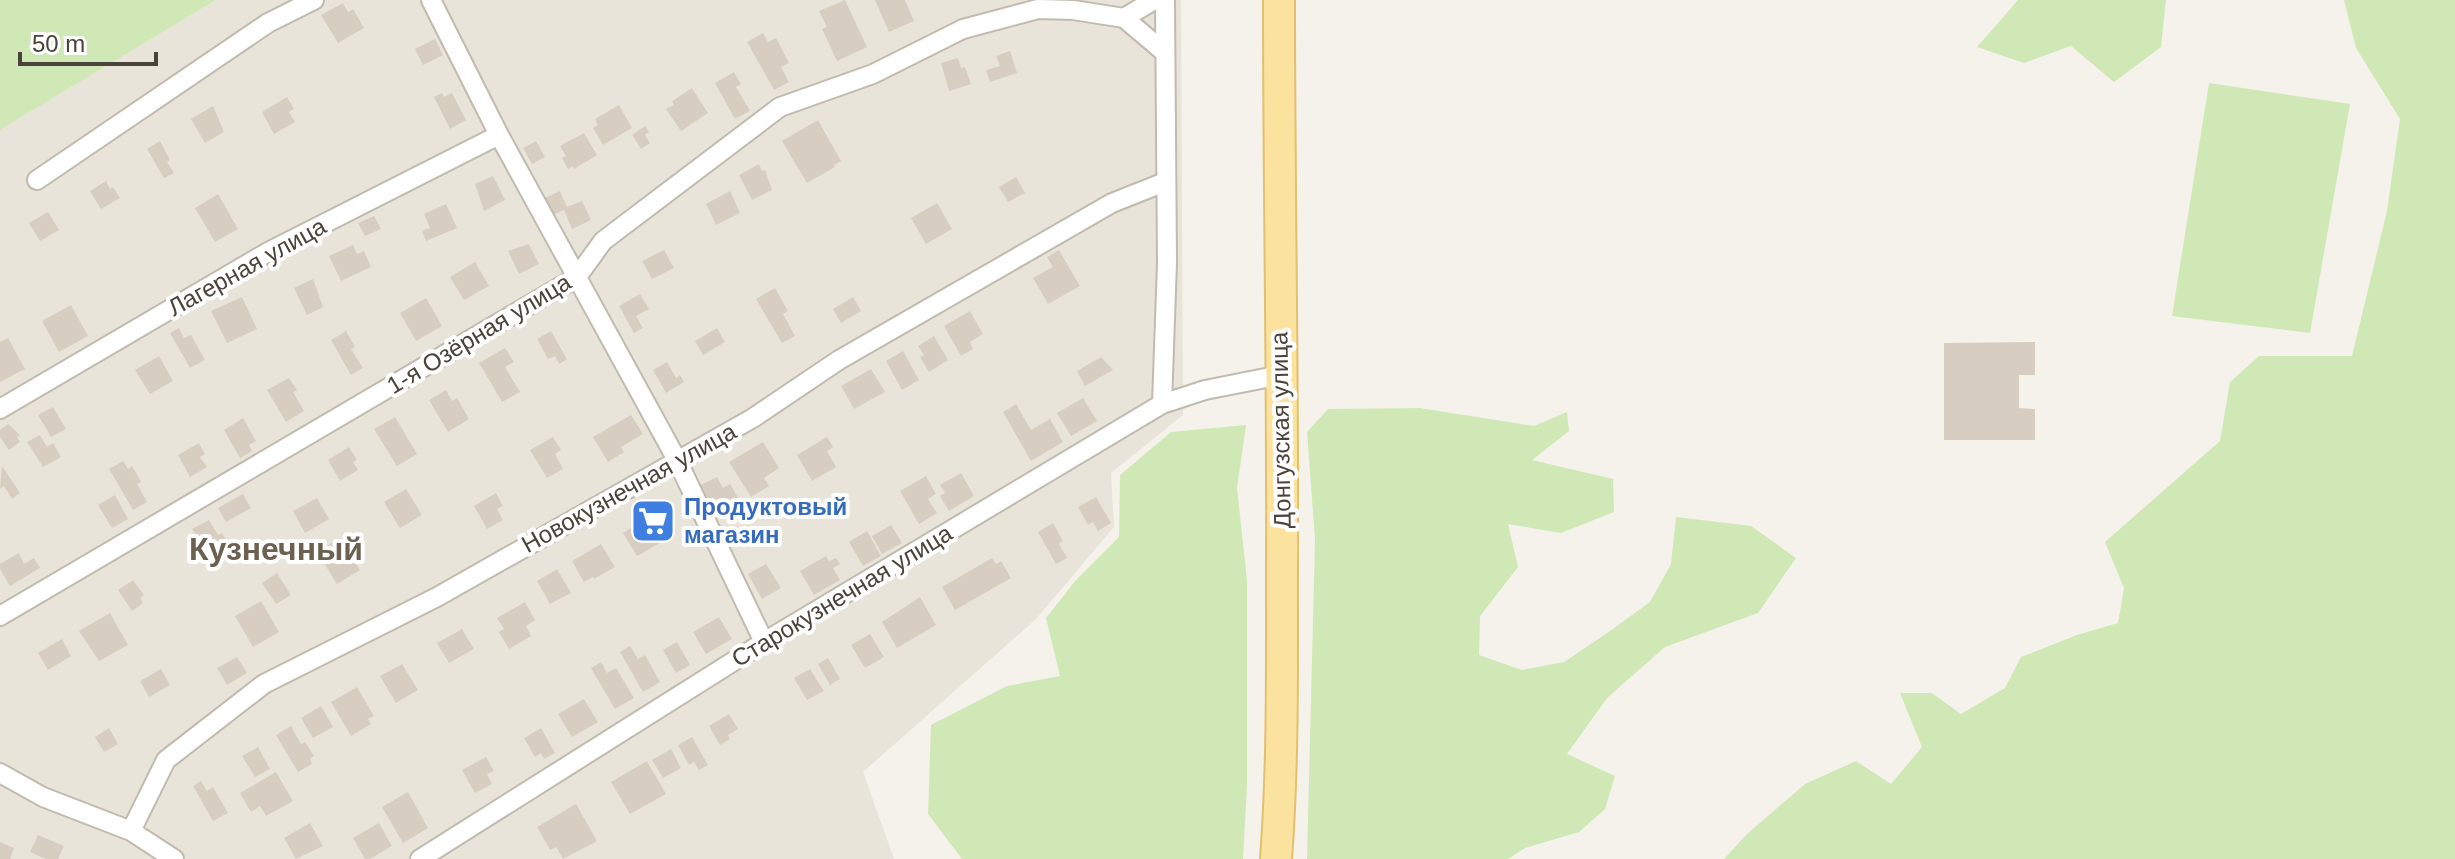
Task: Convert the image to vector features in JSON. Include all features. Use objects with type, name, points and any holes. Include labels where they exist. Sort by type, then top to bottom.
[{"type":"main road","name":"Донгузская улица","points":[[1276,859],[1282,713],[1279,0]]},
{"type":"street","points":[[37,180],[268,23],[314,0]]},
{"type":"street","points":[[431,0],[499,135],[677,460],[764,642]]},
{"type":"street","points":[[1154,0],[1124,18],[1163,51]]},
{"type":"street","points":[[1162,404],[1167,263],[1165,0]]},
{"type":"street","name":"1-я Озёрная улица","points":[[0,616],[577,277],[603,241],[780,107],[873,74],[963,29],[1038,9],[1073,10],[1124,18]]},
{"type":"street","name":"Лагерная улица","points":[[0,409],[268,252],[499,135]]},
{"type":"street","name":"Новокузнечная улица","points":[[131,831],[166,760],[264,684],[437,597],[753,418],[839,360],[1112,203],[1165,182]]},
{"type":"street","name":"Старокузнечная улица","points":[[420,859],[764,642],[1162,404],[1205,390],[1281,375]]},
{"type":"street","points":[[0,773],[43,797],[131,831],[174,859]]},
{"type":"shaded area","points":[[216,0],[1181,0],[1183,415],[1111,473],[1114,527],[1036,619],[863,772],[894,859],[0,859],[0,130]]},
{"type":"green space","points":[[0,0],[216,0],[0,130]]},
{"type":"green space","points":[[2018,0],[2166,0],[2161,47],[2114,82],[2071,46],[2024,63],[1977,47]]},
{"type":"green space","points":[[2344,0],[2455,0],[2455,859],[1724,859],[1747,834],[1805,784],[1856,761],[1891,784],[1922,747],[1900,693],[1932,693],[1961,714],[2005,688],[2021,657],[2118,623],[2124,588],[2105,542],[2220,441],[2230,382],[2259,356],[2352,356],[2387,211],[2400,119],[2356,48]]},
{"type":"green space","points":[[2209,83],[2350,104],[2310,333],[2172,316]]},
{"type":"green space","points":[[1420,408],[1534,426],[1567,412],[1569,431],[1532,460],[1613,479],[1614,512],[1561,533],[1508,524],[1518,567],[1480,616],[1479,655],[1522,670],[1564,662],[1610,631],[1650,602],[1671,564],[1676,517],[1751,526],[1796,558],[1758,613],[1665,647],[1607,698],[1567,754],[1615,776],[1605,809],[1579,832],[1525,848],[1508,859],[1307,859],[1315,540],[1307,432],[1328,409]]},
{"type":"green space","points":[[1246,425],[1237,488],[1247,580],[1247,786],[1243,859],[962,859],[928,814],[931,725],[1007,686],[1060,676],[1046,618],[1076,580],[1119,537],[1120,475],[1171,432]]},
{"type":"building","points":[[845,0],[867,47],[837,61],[822,29],[827,27],[819,11]]},
{"type":"building","points":[[875,0],[905,0],[914,21],[889,32]]},
{"type":"building","points":[[343,3],[348,12],[353,9],[364,28],[338,43],[321,15]]},
{"type":"building","points":[[763,33],[768,42],[776,38],[789,63],[781,67],[789,82],[774,90],[747,42]]},
{"type":"building","points":[[435,39],[443,55],[423,65],[415,49]]},
{"type":"building","points":[[1010,51],[1017,73],[990,82],[986,70],[1000,66],[996,56]]},
{"type":"building","points":[[958,58],[971,84],[949,91],[941,63]]},
{"type":"building","points":[[734,72],[741,84],[736,87],[750,111],[735,119],[715,83]]},
{"type":"building","points":[[692,88],[708,113],[681,131],[666,109],[674,105],[672,101]]},
{"type":"building","points":[[442,93],[444,97],[452,93],[466,120],[450,129],[434,97]]},
{"type":"building","points":[[287,97],[294,109],[289,112],[295,122],[274,134],[262,112]]},
{"type":"building","points":[[619,105],[632,128],[603,145],[593,128],[598,125],[595,119]]},
{"type":"building","points":[[213,106],[224,132],[205,143],[191,119]]},
{"type":"building","points":[[818,120],[841,161],[807,183],[782,141]]},
{"type":"building","points":[[645,126],[649,132],[645,135],[650,143],[641,149],[632,135]]},
{"type":"building","points":[[584,133],[597,155],[574,169],[573,166],[568,169],[560,146]]},
{"type":"building","points":[[160,141],[174,173],[164,178],[147,149]]},
{"type":"building","points":[[536,141],[545,157],[532,164],[523,148]]},
{"type":"building","points":[[759,164],[762,171],[765,170],[772,190],[752,200],[739,175]]},
{"type":"building","points":[[493,176],[505,200],[484,211],[475,184]]},
{"type":"building","points":[[1016,177],[1025,193],[1008,202],[999,187]]},
{"type":"building","points":[[106,181],[120,198],[101,209],[90,191]]},
{"type":"building","points":[[560,191],[567,207],[582,201],[591,220],[572,229],[564,210],[553,215],[545,198]]},
{"type":"building","points":[[730,191],[740,213],[716,225],[706,204]]},
{"type":"building","points":[[218,194],[238,229],[215,242],[195,208]]},
{"type":"building","points":[[937,203],[952,229],[926,244],[911,218]]},
{"type":"building","points":[[446,204],[457,228],[426,241],[422,231],[430,228],[424,214]]},
{"type":"building","points":[[48,212],[59,230],[40,241],[29,223]]},
{"type":"building","points":[[374,216],[381,229],[365,236],[358,223]]},
{"type":"building","points":[[529,244],[539,264],[519,274],[508,251]]},
{"type":"building","points":[[353,245],[357,254],[364,251],[371,267],[341,281],[329,256]]},
{"type":"building","points":[[664,250],[674,268],[652,279],[642,261]]},
{"type":"building","points":[[1059,250],[1080,286],[1048,304],[1033,278],[1053,267],[1047,257]]},
{"type":"building","points":[[475,262],[489,286],[464,300],[450,277]]},
{"type":"building","points":[[313,279],[323,307],[307,315],[294,288]]},
{"type":"building","points":[[775,288],[788,311],[783,314],[795,336],[782,343],[756,299]]},
{"type":"building","points":[[640,294],[649,309],[636,316],[643,328],[634,333],[619,306]]},
{"type":"building","points":[[242,297],[257,329],[227,343],[211,311]]},
{"type":"building","points":[[853,297],[861,311],[841,323],[833,309]]},
{"type":"building","points":[[426,298],[442,326],[416,341],[400,313]]},
{"type":"building","points":[[71,305],[88,336],[59,352],[42,321]]},
{"type":"building","points":[[970,311],[983,334],[970,342],[973,349],[961,356],[944,326]]},
{"type":"building","points":[[179,328],[184,338],[191,335],[205,360],[190,368],[170,333]]},
{"type":"building","points":[[717,328],[725,342],[703,355],[695,341]]},
{"type":"building","points":[[346,331],[355,347],[351,349],[363,368],[351,375],[331,340]]},
{"type":"building","points":[[551,331],[567,359],[559,364],[555,356],[548,359],[537,339]]},
{"type":"building","points":[[934,336],[948,360],[929,372],[920,357],[924,355],[918,346]]},
{"type":"building","points":[[8,338],[25,369],[0,382],[0,342]]},
{"type":"building","points":[[2035,342],[2035,375],[2019,375],[2019,408],[2035,409],[2035,440],[1944,440],[1944,343]]},
{"type":"building","points":[[505,348],[514,362],[505,367],[520,392],[502,402],[479,363]]},
{"type":"building","points":[[903,351],[919,380],[902,390],[886,361]]},
{"type":"building","points":[[159,356],[173,381],[150,394],[135,370]]},
{"type":"building","points":[[1101,357],[1113,370],[1085,386],[1077,371]]},
{"type":"building","points":[[667,362],[676,378],[680,375],[684,382],[666,393],[653,370]]},
{"type":"building","points":[[871,369],[885,392],[854,409],[841,386]]},
{"type":"building","points":[[289,378],[304,411],[286,422],[267,390]]},
{"type":"building","points":[[446,390],[452,401],[457,398],[469,419],[448,432],[429,400]]},
{"type":"building","points":[[1083,398],[1097,421],[1071,436],[1057,413]]},
{"type":"building","points":[[1016,404],[1031,430],[1050,419],[1063,442],[1031,461],[1003,412]]},
{"type":"building","points":[[53,407],[66,429],[51,437],[38,415]]},
{"type":"building","points":[[631,415],[643,434],[621,447],[624,452],[608,462],[593,437]]},
{"type":"building","points":[[395,417],[417,454],[397,466],[374,429]]},
{"type":"building","points":[[243,418],[256,441],[249,445],[252,451],[240,458],[224,430]]},
{"type":"building","points":[[8,424],[20,435],[17,437],[20,442],[9,450],[0,437],[0,430]]},
{"type":"building","points":[[40,435],[47,447],[53,443],[61,457],[43,467],[27,442]]},
{"type":"building","points":[[553,437],[561,450],[555,454],[563,469],[547,478],[530,450]]},
{"type":"building","points":[[827,437],[833,447],[827,451],[836,467],[812,481],[797,455]]},
{"type":"building","points":[[763,442],[779,468],[764,478],[769,486],[751,497],[729,462]]},
{"type":"building","points":[[199,443],[205,454],[200,457],[207,467],[190,477],[178,455]]},
{"type":"building","points":[[349,447],[357,460],[353,462],[358,470],[340,481],[328,460]]},
{"type":"building","points":[[123,461],[128,469],[132,466],[147,502],[133,510],[109,469]]},
{"type":"building","points":[[2,466],[20,493],[12,499],[4,486],[0,489]]},
{"type":"building","points":[[961,473],[974,496],[949,511],[940,496],[945,493],[940,485]]},
{"type":"building","points":[[926,476],[936,494],[928,499],[937,513],[919,524],[900,491]]},
{"type":"building","points":[[717,477],[723,488],[730,484],[740,501],[709,518],[693,489]]},
{"type":"building","points":[[406,489],[422,515],[400,528],[384,502]]},
{"type":"building","points":[[496,493],[503,506],[497,509],[503,520],[487,529],[474,506]]},
{"type":"building","points":[[243,494],[251,508],[226,522],[218,508]]},
{"type":"building","points":[[115,495],[128,519],[112,528],[98,505]]},
{"type":"building","points":[[1096,497],[1111,523],[1098,531],[1093,522],[1088,525],[1078,507]]},
{"type":"building","points":[[317,498],[329,519],[305,533],[293,511]]},
{"type":"building","points":[[209,520],[218,535],[222,533],[232,550],[211,562],[192,529]]},
{"type":"building","points":[[643,521],[651,535],[669,525],[674,535],[637,556],[623,533]]},
{"type":"building","points":[[1053,523],[1063,541],[1059,544],[1067,558],[1056,564],[1038,532]]},
{"type":"building","points":[[891,525],[902,543],[882,554],[872,536]]},
{"type":"building","points":[[867,531],[881,556],[863,566],[849,542]]},
{"type":"building","points":[[340,538],[360,570],[337,584],[317,552]]},
{"type":"building","points":[[601,544],[615,567],[584,582],[572,561]]},
{"type":"building","points":[[19,553],[24,564],[34,558],[40,568],[10,586],[0,564]]},
{"type":"building","points":[[826,556],[829,561],[836,558],[840,564],[833,568],[840,580],[814,595],[800,571]]},
{"type":"building","points":[[992,558],[996,564],[1001,561],[1011,578],[955,610],[942,587]]},
{"type":"building","points":[[766,564],[781,588],[762,599],[748,574]]},
{"type":"building","points":[[557,569],[571,593],[550,604],[537,581]]},
{"type":"building","points":[[277,573],[291,595],[276,604],[262,583]]},
{"type":"building","points":[[133,580],[144,595],[140,598],[143,603],[132,611],[118,590]]},
{"type":"building","points":[[920,597],[936,625],[897,648],[882,622]]},
{"type":"building","points":[[261,601],[279,632],[253,647],[235,616]]},
{"type":"building","points":[[525,602],[535,620],[526,626],[531,636],[509,649],[499,632],[504,629],[497,618]]},
{"type":"building","points":[[110,613],[128,645],[99,661],[79,631]]},
{"type":"building","points":[[719,617],[732,639],[706,654],[693,632]]},
{"type":"building","points":[[462,629],[474,649],[449,663],[437,643]]},
{"type":"building","points":[[870,634],[884,657],[865,668],[851,645]]},
{"type":"building","points":[[62,639],[71,656],[48,670],[38,653]]},
{"type":"building","points":[[677,642],[690,665],[676,673],[663,650]]},
{"type":"building","points":[[630,646],[638,659],[645,655],[660,682],[643,692],[620,652]]},
{"type":"building","points":[[237,657],[247,673],[227,685],[217,668]]},
{"type":"building","points":[[828,658],[840,679],[830,685],[818,664]]},
{"type":"building","points":[[601,662],[607,673],[616,668],[634,698],[615,709],[591,668]]},
{"type":"building","points":[[402,664],[418,690],[396,703],[380,676]]},
{"type":"building","points":[[161,669],[170,685],[149,697],[140,681]]},
{"type":"building","points":[[810,669],[824,691],[807,700],[794,678]]},
{"type":"building","points":[[357,687],[374,716],[368,719],[371,724],[351,736],[331,702]]},
{"type":"building","points":[[584,699],[598,722],[572,737],[558,714]]},
{"type":"building","points":[[321,706],[333,727],[313,738],[301,718]]},
{"type":"building","points":[[729,714],[738,729],[720,745],[709,726]]},
{"type":"building","points":[[291,726],[301,744],[305,742],[314,756],[310,759],[312,764],[298,772],[276,735]]},
{"type":"building","points":[[109,728],[118,744],[104,752],[95,737]]},
{"type":"building","points":[[541,728],[555,753],[544,759],[541,753],[535,757],[524,738]]},
{"type":"building","points":[[692,737],[708,765],[699,770],[694,762],[689,765],[678,745]]},
{"type":"building","points":[[258,747],[270,769],[255,777],[242,756]]},
{"type":"building","points":[[671,749],[681,768],[663,778],[652,760]]},
{"type":"building","points":[[486,757],[494,771],[487,774],[492,784],[475,793],[462,770]]},
{"type":"building","points":[[647,761],[666,794],[630,814],[611,782]]},
{"type":"building","points":[[276,772],[293,801],[266,816],[260,806],[251,812],[240,793]]},
{"type":"building","points":[[201,781],[207,791],[213,787],[228,813],[213,821],[193,786]]},
{"type":"building","points":[[408,792],[428,828],[403,843],[382,807]]},
{"type":"building","points":[[576,804],[597,841],[563,859],[556,847],[550,850],[537,827]]},
{"type":"building","points":[[310,823],[323,846],[296,859],[284,838]]},
{"type":"building","points":[[379,823],[392,846],[365,859],[353,838]]},
{"type":"building","points":[[38,835],[64,846],[58,859],[46,859],[30,852]]},
{"type":"building","points":[[0,842],[14,848],[10,859],[0,859]]},
{"type":"place","name":"Продуктовый магазин","points":[[653,521]]},
{"type":"district","name":"Кузнечный","points":[[276,549]]}]
